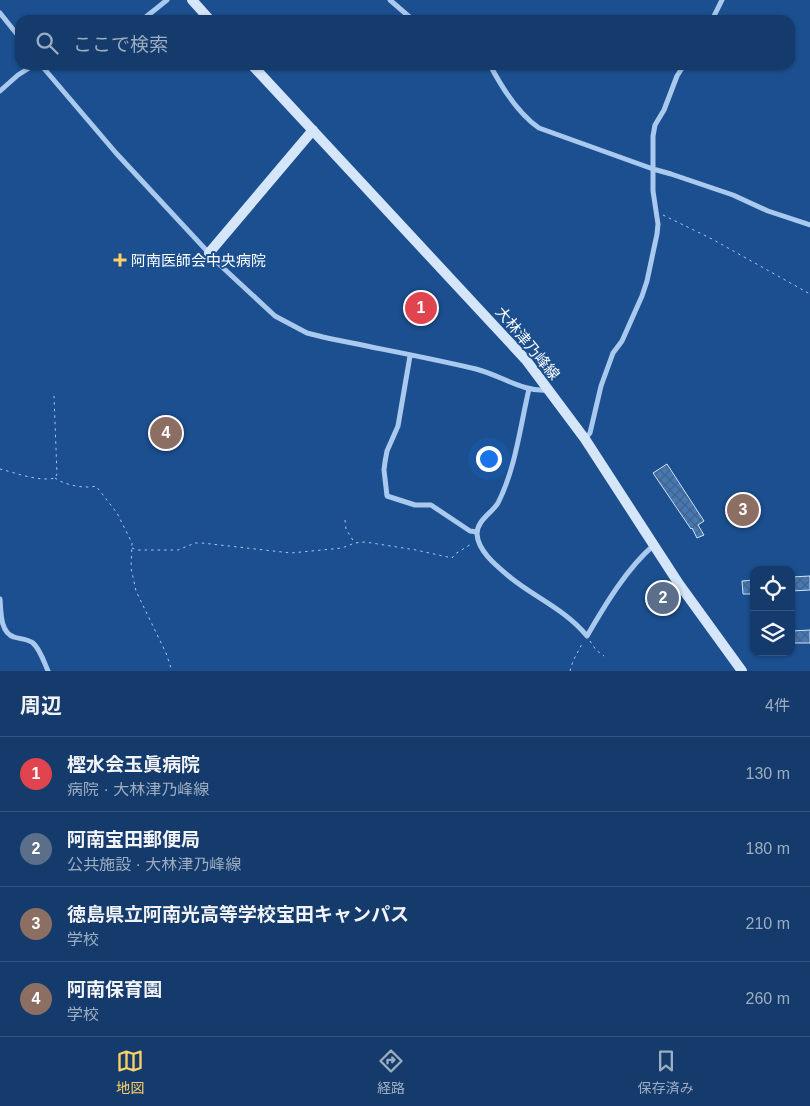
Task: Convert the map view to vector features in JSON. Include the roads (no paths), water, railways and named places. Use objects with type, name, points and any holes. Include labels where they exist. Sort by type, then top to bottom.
[{"type":"main road","points":[[192,0],[206,15]]},
{"type":"main road","name":"大林津乃峰線","points":[[257,70],[494,325],[549,390],[585,439],[680,584],[742,671]]},
{"type":"main road","points":[[209,253],[313,130]]},
{"type":"street","points":[[148,15],[167,0]]},
{"type":"street","points":[[390,0],[407,15]]},
{"type":"street","points":[[714,15],[722,0]]},
{"type":"street","points":[[0,13],[15,32]]},
{"type":"street","points":[[0,91],[26,70]]},
{"type":"street","points":[[45,70],[116,153],[220,265],[275,316],[307,333],[478,369],[529,388],[540,391],[549,390]]},
{"type":"street","points":[[493,70],[527,119],[539,128],[653,169],[733,195],[768,211],[810,225]]},
{"type":"street","points":[[585,439],[590,433],[601,386],[613,353],[622,340],[642,296],[657,234],[657,215],[653,191],[653,136],[655,125],[664,110],[681,70]]},
{"type":"street","points":[[410,356],[398,426],[387,451],[385,462],[387,496],[415,505],[431,505],[470,530],[477,532]]},
{"type":"street","points":[[529,388],[524,421],[509,475],[498,503],[486,516],[477,532],[478,541],[484,552],[512,579],[563,612],[587,636],[604,607],[643,555],[654,545]]},
{"type":"street","points":[[0,599],[2,627],[5,632],[11,636],[32,642],[48,671]]},
{"type":"place","name":"阿南医師会中央病院","points":[[120,260]]},
{"type":"place","name":"樫水会玉眞病院","points":[[421,308]]},
{"type":"place","name":"阿南保育園","points":[[166,433]]},
{"type":"place","name":"徳島県立阿南光高等学校宝田キャンパス","points":[[743,510]]},
{"type":"place","name":"阿南宝田郵便局","points":[[663,598]]}]
